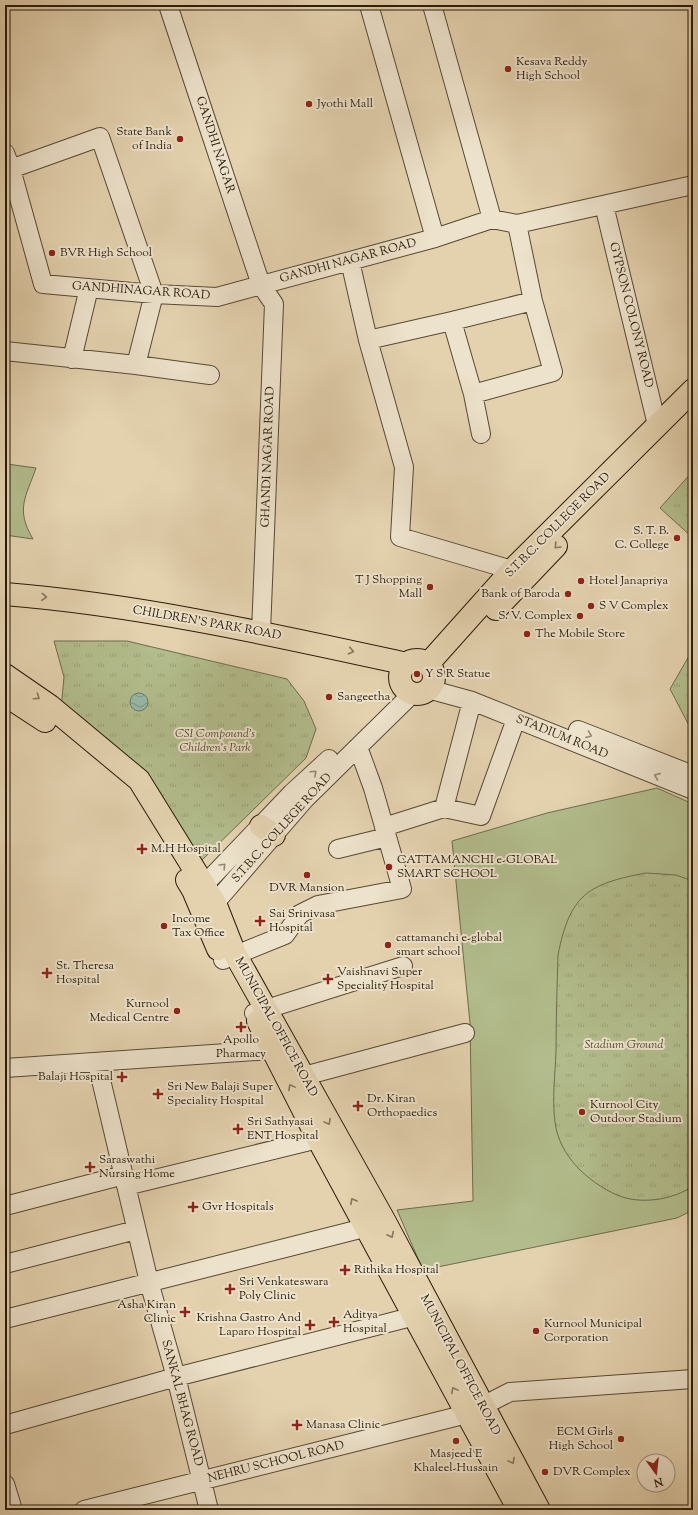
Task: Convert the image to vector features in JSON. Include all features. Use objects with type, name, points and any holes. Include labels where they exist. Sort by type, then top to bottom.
[{"type":"main road","name":"S.T.B.C. COLLEGE ROAD","points":[[418,679],[512,570],[693,390]]},
{"type":"main road","name":"S.T.B.C. COLLEGE ROAD","points":[[418,679],[693,410]]},
{"type":"main road","name":"CHILDREN'S PARK ROAD","points":[[5,594],[64,599],[261,632],[418,679]]},
{"type":"main road","name":"CHILDREN'S PARK ROAD","points":[[5,609],[64,614],[279,649],[418,679]]},
{"type":"main road","name":"MUNICIPAL OFFICE ROAD","points":[[5,675],[50,706],[138,780],[203,897],[229,957],[261,1011],[304,1076],[384,1220],[475,1411],[520,1510]]},
{"type":"main road","name":"MUNICIPAL OFFICE ROAD","points":[[5,695],[41,717],[128,787],[203,897]]},
{"type":"main road","name":"MUNICIPAL OFFICE ROAD","points":[[261,1011],[272,1050],[318,1138],[368,1226],[415,1316],[539,1510]]},
{"type":"street","name":"GANDHI NAGAR","points":[[168,5],[261,285]]},
{"type":"street","points":[[369,5],[435,238]]},
{"type":"street","points":[[432,5],[492,219],[517,224],[693,185]]},
{"type":"street","points":[[7,164],[100,137],[154,294],[136,365]]},
{"type":"street","name":"GANDHINAGAR ROAD","points":[[7,164],[43,284],[154,294],[217,297],[261,285]]},
{"type":"street","name":"GYPSON COLONY ROAD","points":[[604,205],[657,425]]},
{"type":"street","name":"GANDHI NAGAR ROAD","points":[[261,285],[435,238],[492,219]]},
{"type":"street","points":[[473,394],[553,372],[532,301],[517,224]]},
{"type":"street","points":[[350,261],[368,340],[404,467],[400,537],[512,570]]},
{"type":"street","name":"GHANDI NAGAR ROAD","points":[[261,285],[274,304],[261,632]]},
{"type":"street","points":[[72,359],[89,288]]},
{"type":"street","points":[[368,340],[532,301]]},
{"type":"street","points":[[452,321],[473,394],[481,434]]},
{"type":"street","points":[[5,351],[136,365],[210,376]]},
{"type":"street","points":[[203,897],[267,831],[292,793],[418,679]]},
{"type":"street","name":"STADIUM ROAD","points":[[418,679],[693,790]]},
{"type":"street","name":"STADIUM ROAD","points":[[418,679],[481,693],[693,775]]},
{"type":"street","name":"S.T.B.C. COLLEGE ROAD","points":[[267,831],[305,799],[358,747],[418,679]]},
{"type":"street","points":[[444,808],[472,701]]},
{"type":"street","points":[[338,850],[444,808],[481,816],[516,719]]},
{"type":"street","points":[[229,957],[285,934],[300,914],[318,905],[402,889],[386,832],[358,747]]},
{"type":"street","points":[[261,1011],[403,966]]},
{"type":"street","points":[[304,1076],[464,1033]]},
{"type":"street","points":[[5,1068],[272,1050]]},
{"type":"street","name":"SANKAL BHAG ROAD","points":[[96,1063],[149,1282],[176,1377],[209,1510]]},
{"type":"street","points":[[5,1206],[318,1138]]},
{"type":"street","points":[[5,1319],[368,1226]]},
{"type":"street","points":[[5,1264],[136,1230]]},
{"type":"street","points":[[5,1425],[176,1377],[415,1316]]},
{"type":"street","name":"NEHRU SCHOOL ROAD","points":[[84,1510],[475,1411],[510,1392],[693,1379]]},
{"type":"street","points":[[5,1484],[13,1510]]},
{"type":"green space","points":[[7,464],[36,468],[26,495],[23,511],[24,519],[33,539],[5,535],[5,466]]},
{"type":"green space","points":[[693,471],[693,538],[660,508]]},
{"type":"green space","name":"CSI Compound's Children's Park","points":[[54,641],[127,641],[287,679],[304,701],[316,729],[306,758],[199,863],[61,709],[64,677]]},
{"type":"green space","points":[[693,649],[693,733],[670,689]]},
{"type":"green space","name":"Kurnool City Outdoor Stadium","points":[[657,788],[693,804],[693,1210],[677,1218],[423,1270],[397,1210],[473,1201],[470,1023],[452,841],[547,813]]},
{"type":"green space","name":"Stadium Ground","points":[[646,873],[676,875],[693,881],[693,1186],[676,1195],[666,1198],[656,1200],[636,1200],[617,1195],[596,1183],[577,1166],[562,1146],[554,1114],[556,1016],[558,955],[569,918],[576,906],[584,896],[595,888],[626,877]]},
{"type":"water","points":[[139,693],[145,696],[148,702],[145,708],[139,711],[133,708],[130,702],[133,696]]},
{"type":"place","name":"Kesava Reddy High School","points":[[508,69]]},
{"type":"place","name":"Jyothi Mall","points":[[309,104]]},
{"type":"place","name":"State Bank of India","points":[[180,139]]},
{"type":"place","name":"BVR High School","points":[[52,253]]},
{"type":"place","name":"S. T. B. C. College","points":[[677,538]]},
{"type":"place","name":"Hotel Janapriya","points":[[581,581]]},
{"type":"place","name":"T J Shopping Mall","points":[[430,587]]},
{"type":"place","name":"Bank of Baroda","points":[[568,594]]},
{"type":"place","name":"S V Complex","points":[[591,606]]},
{"type":"place","name":"S. V. Complex","points":[[580,616]]},
{"type":"place","name":"The Mobile Store","points":[[527,634]]},
{"type":"place","name":"Y S R Statue","points":[[417,674]]},
{"type":"place","name":"Sangeetha","points":[[329,697]]},
{"type":"place","name":"M.H Hospital","points":[[142,849]]},
{"type":"place","name":"CATTAMANCHI e-GLOBAL SMART SCHOOL","points":[[389,867]]},
{"type":"place","name":"DVR Mansion","points":[[307,875]]},
{"type":"place","name":"Sai Srinivasa Hospital","points":[[260,921]]},
{"type":"place","name":"Income Tax Office","points":[[164,926]]},
{"type":"place","name":"cattamanchi e-global smart school","points":[[388,945]]},
{"type":"place","name":"St. Theresa Hospital","points":[[47,973]]},
{"type":"place","name":"Vaishnavi Super Speciality Hospital","points":[[328,979]]},
{"type":"place","name":"Kurnool Medical Centre","points":[[177,1011]]},
{"type":"place","name":"Apollo Pharmacy","points":[[241,1027]]},
{"type":"place","name":"Balaji Hospital","points":[[122,1077]]},
{"type":"place","name":"Sri New Balaji Super Speciality Hospital","points":[[158,1094]]},
{"type":"place","name":"Dr. Kiran Orthopaedics","points":[[358,1106]]},
{"type":"place","name":"Kurnool City Outdoor Stadium","points":[[582,1112]]},
{"type":"place","name":"Sri Sathyasai ENT Hospital","points":[[238,1129]]},
{"type":"place","name":"Saraswathi Nursing Home","points":[[90,1167]]},
{"type":"place","name":"Gvr Hospitals","points":[[193,1207]]},
{"type":"place","name":"Rithika Hospital","points":[[345,1270]]},
{"type":"place","name":"Sri Venkateswara Poly Clinic","points":[[230,1289]]},
{"type":"place","name":"Asha Kiran Clinic","points":[[185,1312]]},
{"type":"place","name":"Aditya Hospital","points":[[334,1322]]},
{"type":"place","name":"Krishna Gastro And Laparo Hospital","points":[[310,1325]]},
{"type":"place","name":"Kurnool Municipal Corporation","points":[[536,1331]]},
{"type":"place","name":"Manasa Clinic","points":[[297,1425]]},
{"type":"place","name":"ECM Girls High School","points":[[621,1439]]},
{"type":"place","name":"Masjeed E Khaleel-Hussain","points":[[456,1441]]},
{"type":"place","name":"DVR Complex","points":[[545,1472]]}]
